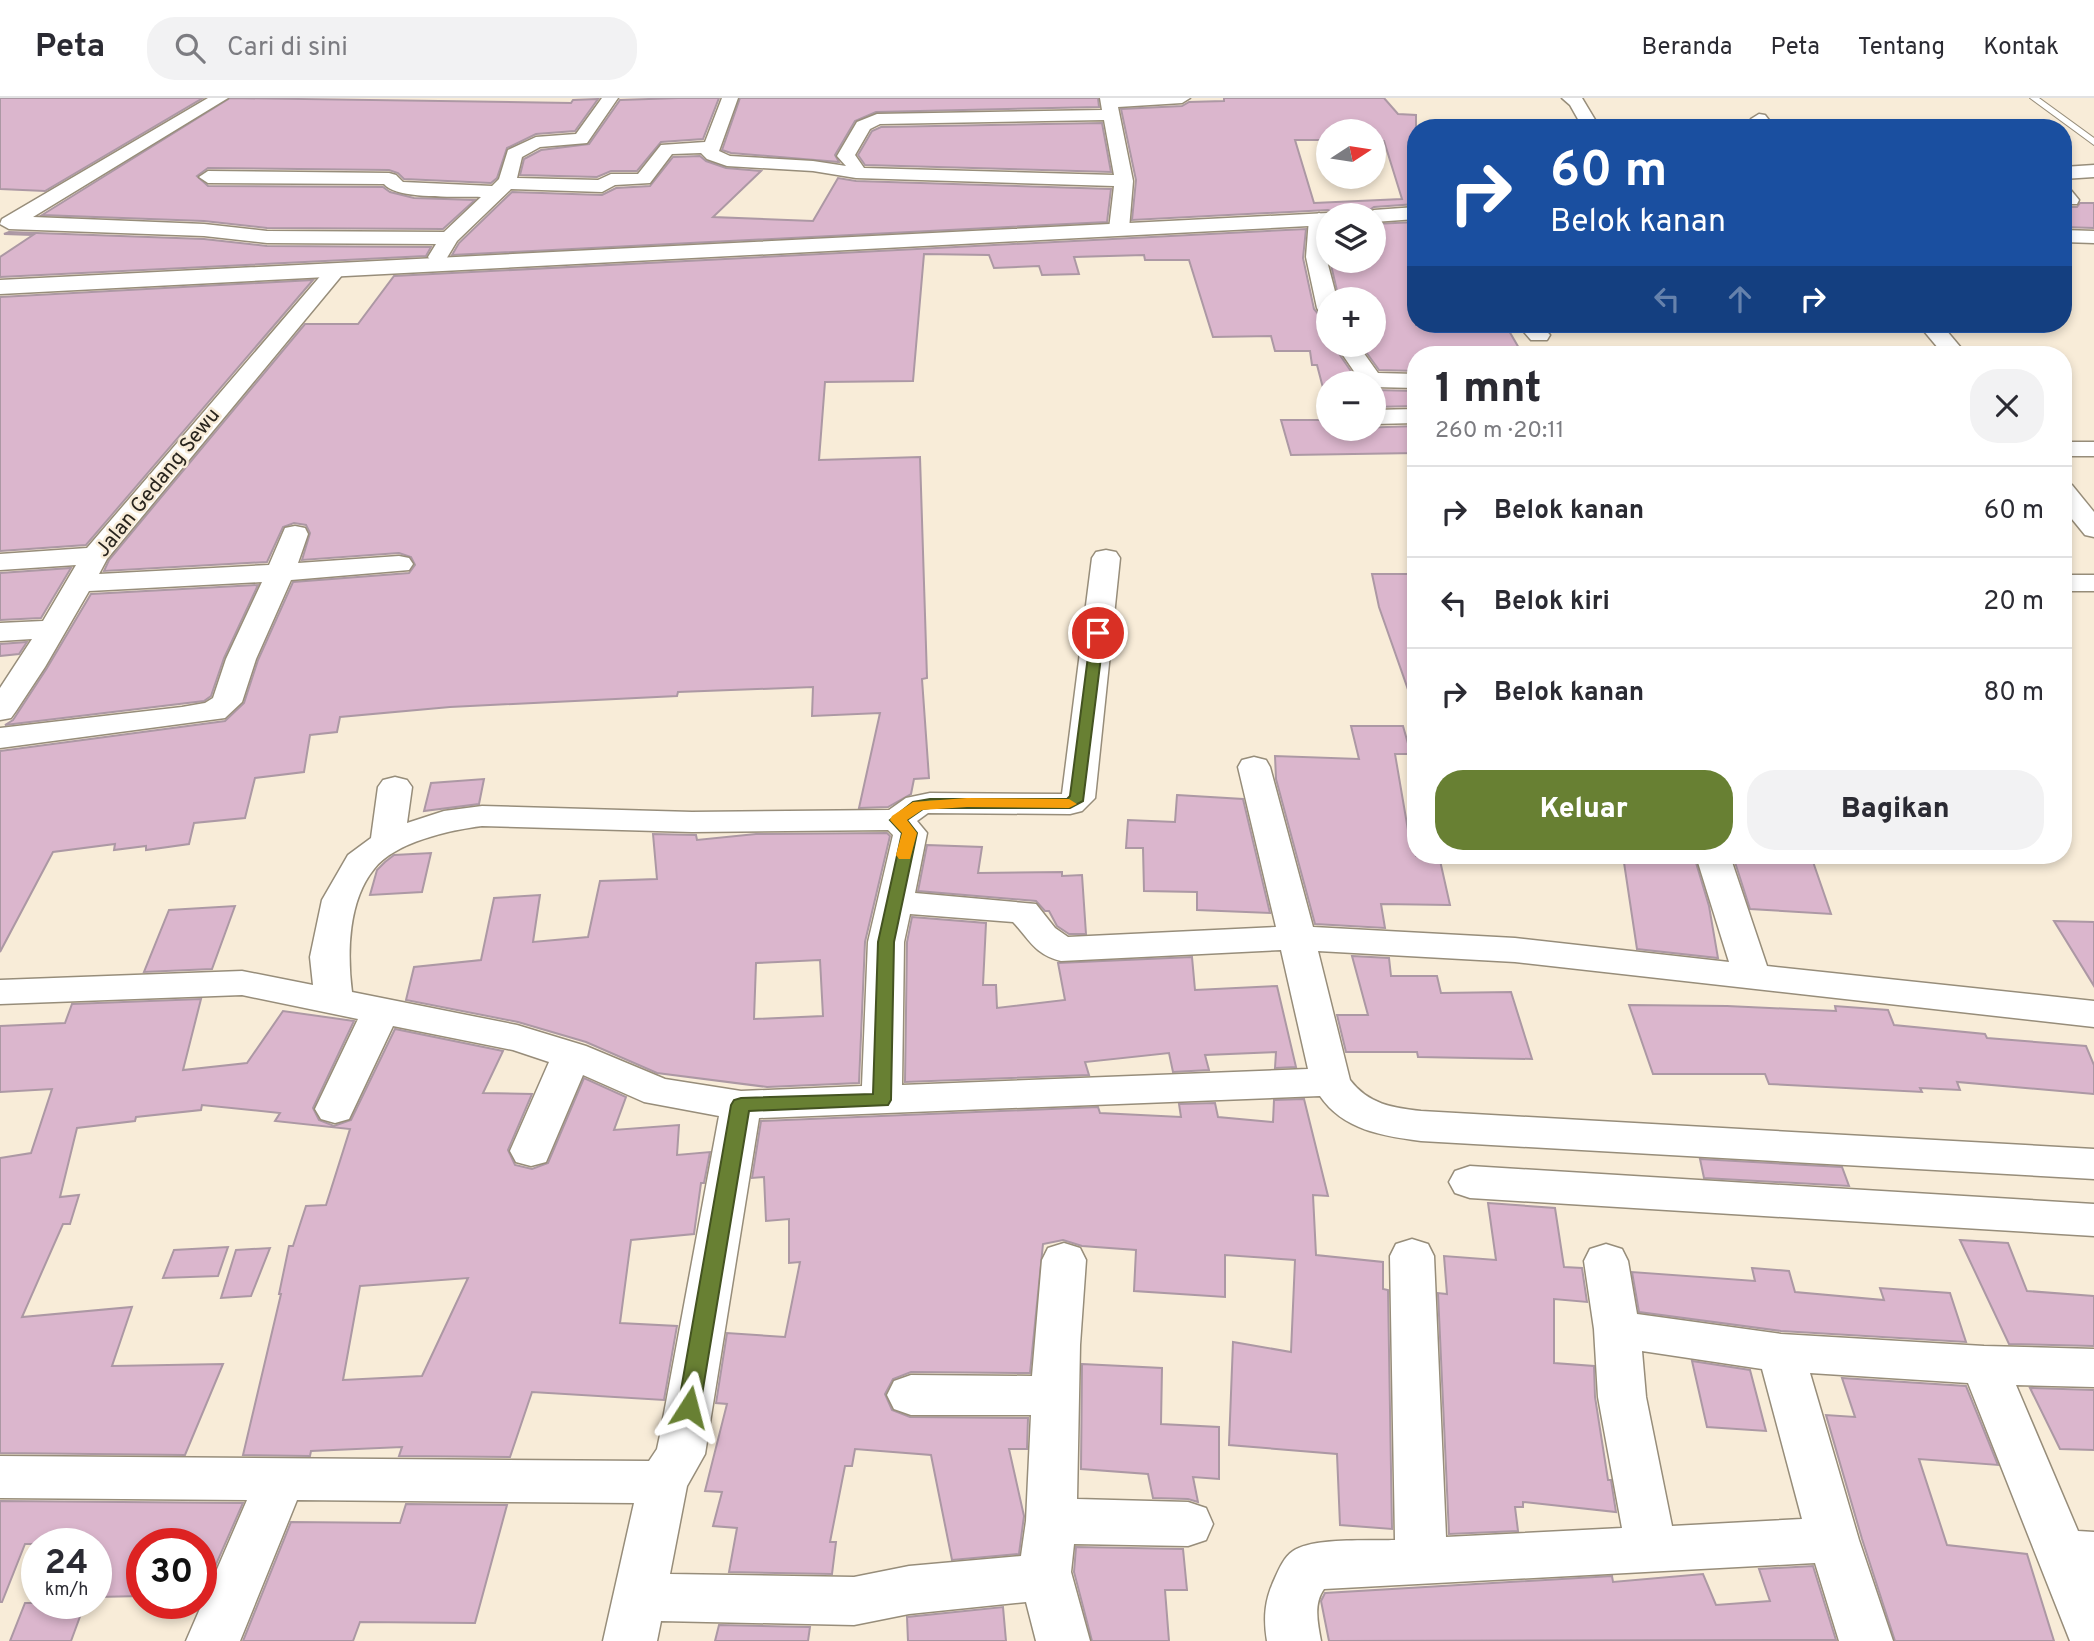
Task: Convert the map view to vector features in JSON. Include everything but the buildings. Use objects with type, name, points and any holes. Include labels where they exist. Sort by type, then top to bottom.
[{"type":"main road","points":[[2072,172],[2094,171]]},
{"type":"main road","points":[[1386,215],[1407,214]]},
{"type":"main road","points":[[0,288],[1316,219]]},
{"type":"street","points":[[6,225],[220,98]]},
{"type":"street","points":[[433,265],[449,238],[501,188],[514,155],[536,142],[581,139],[610,98]]},
{"type":"street","points":[[208,177],[389,179],[395,186],[403,188],[605,186],[611,180],[643,179],[667,149],[712,147],[730,98]]},
{"type":"street","points":[[856,173],[855,164],[846,156],[863,126],[877,119],[1182,98]]},
{"type":"street","points":[[1570,98],[1576,102],[1586,119]]},
{"type":"street","points":[[1110,105],[1124,181],[1119,229]]},
{"type":"street","points":[[707,149],[712,155],[727,161],[813,166],[856,173],[1124,181]]},
{"type":"street","points":[[6,225],[178,228],[267,237],[449,238]]},
{"type":"street","points":[[2072,236],[2094,237]]},
{"type":"street","name":"Jalan Gedang Sewu","points":[[0,711],[95,556],[336,270]]},
{"type":"street","points":[[1386,381],[1407,381]]},
{"type":"street","points":[[1386,417],[1407,416]]},
{"type":"street","points":[[2072,449],[2094,449]]},
{"type":"street","points":[[2072,501],[2094,529]]},
{"type":"street","points":[[0,738],[221,709],[228,702],[246,648],[282,573],[295,534]]},
{"type":"street","points":[[0,562],[95,556]]},
{"type":"street","points":[[334,1003],[329,957],[340,900],[360,862],[387,842],[444,821],[482,816],[692,822],[897,820],[918,805],[930,803],[1070,804],[1078,798],[1106,558]]},
{"type":"street","points":[[79,583],[399,564]]},
{"type":"street","points":[[2072,583],[2094,583]]},
{"type":"street","points":[[0,632],[52,629]]},
{"type":"street","points":[[1254,767],[1331,1082],[1341,1099],[1353,1108],[1387,1122],[1422,1126],[2094,1164]]},
{"type":"street","points":[[387,842],[395,787]]},
{"type":"street","points":[[882,1100],[886,942],[909,833],[897,820]]},
{"type":"street","points":[[1716,864],[1752,975]]},
{"type":"street","points":[[895,902],[1023,912],[1042,936],[1061,949],[1297,938],[1515,950],[2094,1014]]},
{"type":"street","points":[[0,992],[242,983],[517,1038],[572,1055],[659,1092],[741,1105],[1331,1082]]},
{"type":"street","points":[[335,1109],[380,1012]]},
{"type":"street","points":[[531,1151],[572,1055]]},
{"type":"street","points":[[741,1105],[680,1454],[663,1482],[634,1619],[854,1601],[909,1590],[1030,1578],[1045,1573]]},
{"type":"street","points":[[1470,1182],[2094,1220]]},
{"type":"street","points":[[1412,1256],[1421,1560]]},
{"type":"street","points":[[1063,1641],[1045,1573],[1051,1521],[1057,1345],[1064,1260]]},
{"type":"street","points":[[1606,1261],[1617,1329],[1622,1397],[1651,1549]]},
{"type":"street","points":[[1617,1329],[1781,1353],[1984,1365],[2094,1368]]},
{"type":"street","points":[[1781,1353],[1833,1540],[1866,1641]]},
{"type":"street","points":[[1984,1365],[2078,1554],[2094,1634]]},
{"type":"street","points":[[911,1395],[1057,1396]]},
{"type":"street","points":[[0,1477],[663,1482]]},
{"type":"street","points":[[213,1641],[281,1479]]},
{"type":"street","points":[[1051,1521],[1188,1524]]},
{"type":"street","points":[[1294,1641],[1289,1617],[1298,1580],[1311,1567],[1833,1540]]},
{"type":"lane","points":[[2034,98],[2063,119]]},
{"type":"lane","points":[[2072,126],[2094,142]]},
{"type":"slow traffic","points":[[904,855],[909,833],[897,820],[918,805],[967,802],[1069,804]]},
{"type":"route","points":[[689,1407],[741,1105],[882,1100],[881,1051],[886,942],[909,833],[897,820],[918,805],[930,803],[1070,804],[1078,798],[1098,633]]}]
